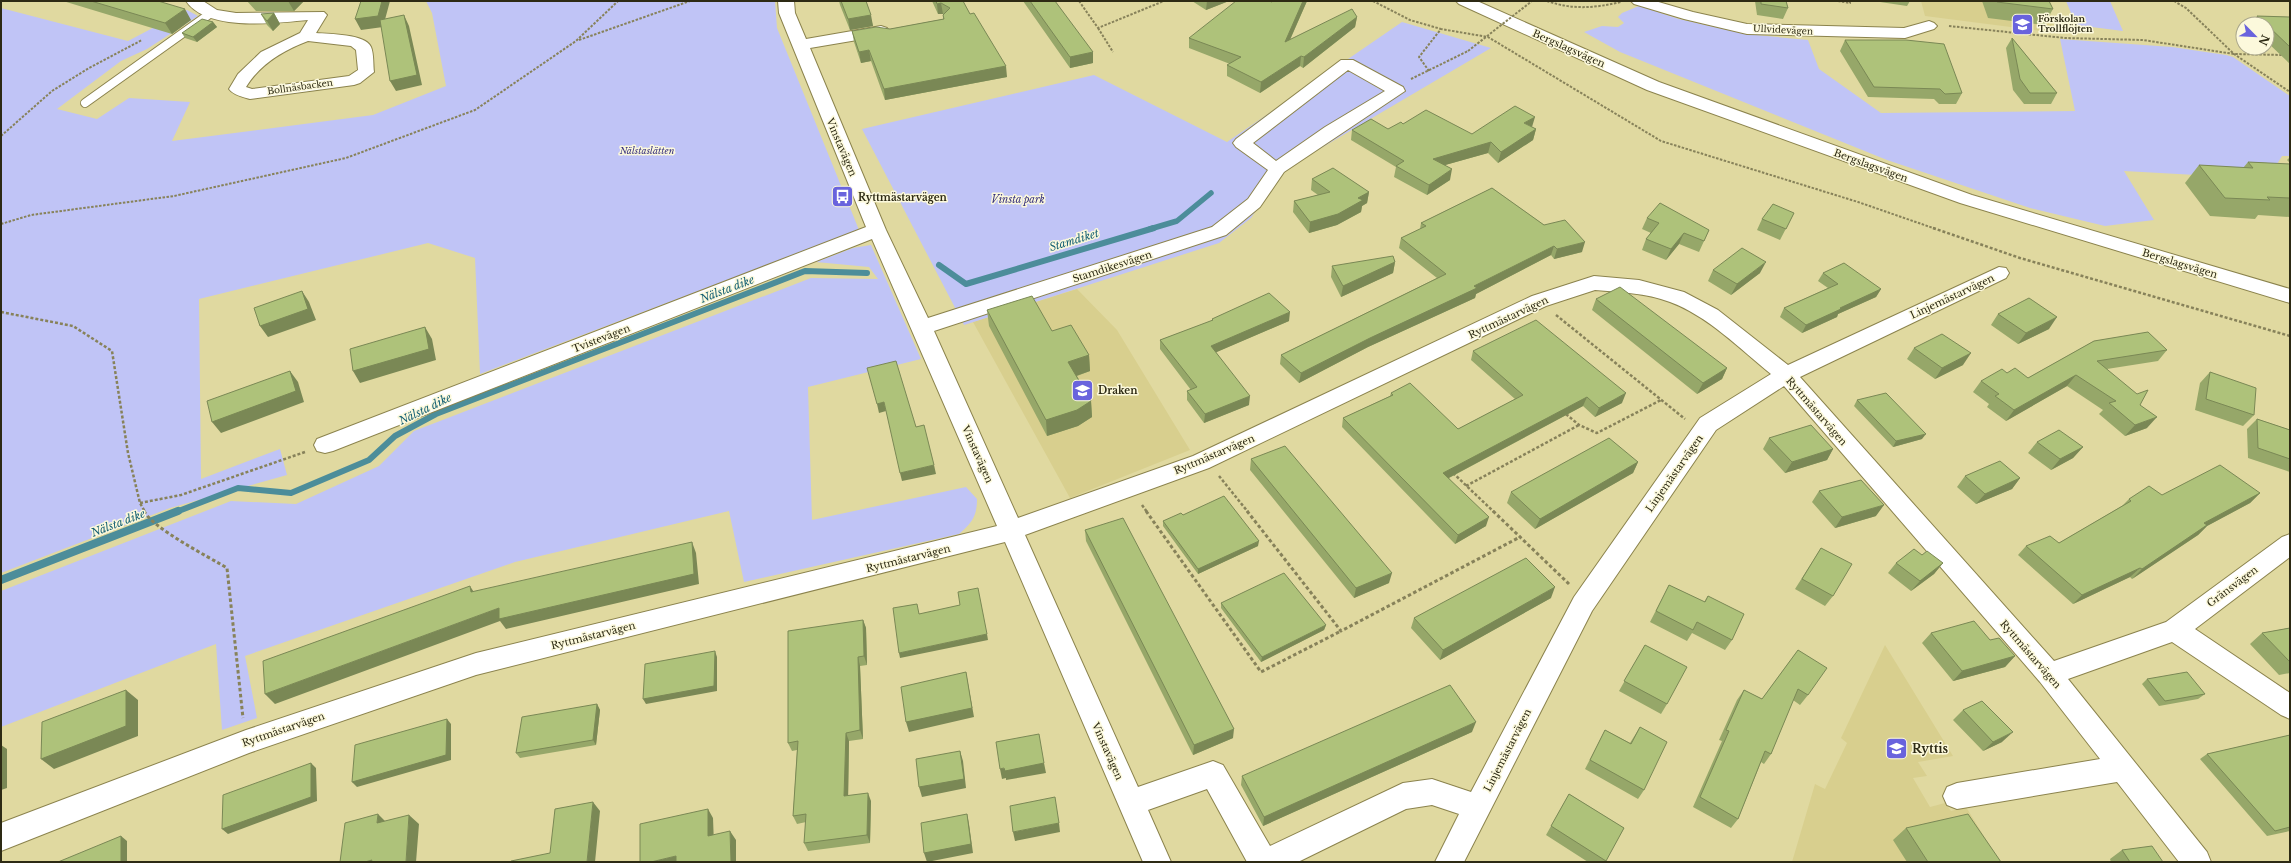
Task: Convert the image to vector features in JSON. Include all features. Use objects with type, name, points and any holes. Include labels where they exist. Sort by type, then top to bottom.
[{"type":"street","points":[[194,1],[211,13],[272,18],[319,15],[306,36]]},
{"type":"street","name":"Vinstavägen","points":[[786,1],[787,13],[877,230],[922,327],[1012,530],[1157,862]]},
{"type":"street","name":"Bergslagsvägen","points":[[1464,1],[1653,86],[1966,199],[2290,296]]},
{"type":"street","name":"Ullvidevägen","points":[[1639,1],[1689,16],[1747,29],[1905,33],[1929,26]]},
{"type":"street","points":[[800,45],[897,28]]},
{"type":"street","name":"Bollnäsbacken","points":[[306,36],[355,42],[364,48],[366,72],[354,80],[250,94],[237,89],[244,77],[267,55],[286,44],[306,36]]},
{"type":"street","points":[[1278,168],[1270,165],[1242,144],[1348,63],[1392,88]]},
{"type":"street","name":"Stamdikesvägen","points":[[922,327],[1219,231],[1254,202],[1278,168],[1331,131],[1397,91],[1392,88]]},
{"type":"street","name":"Tvistevägen","points":[[325,445],[877,230]]},
{"type":"street","name":"Linjemästarvägen","points":[[1449,862],[1586,600],[1708,424],[1786,375],[1999,273]]},
{"type":"street","name":"Ryttmästarvägen","points":[[1,836],[246,742],[476,664],[970,542],[1012,530],[1206,460],[1539,301],[1594,283],[1639,287],[1677,297],[1711,314],[1786,375],[2049,674],[2197,862]]},
{"type":"street","name":"Gränsvägen","points":[[2049,674],[2175,630],[2290,544]]},
{"type":"street","points":[[2175,630],[2290,707]]},
{"type":"street","points":[[1957,796],[2123,768]]},
{"type":"street","points":[[1131,803],[1213,774],[1263,862]]},
{"type":"street","points":[[1268,862],[1403,796],[1432,792],[1478,807]]},
{"type":"lane","points":[[85,103],[211,13]]},
{"type":"path","points":[[1,224],[31,215],[174,196],[346,158],[475,110],[576,41],[618,1]]},
{"type":"path","points":[[576,41],[690,1]]},
{"type":"path","points":[[1079,1],[1113,52]]},
{"type":"path","points":[[1098,28],[1164,1]]},
{"type":"path","points":[[1373,1],[1410,20],[1441,29],[1488,37],[1661,141],[1858,202],[2020,258],[2290,336]]},
{"type":"path","points":[[1392,88],[1468,51],[1532,1]]},
{"type":"path","points":[[1547,1],[1561,7],[1590,9],[1624,1]]},
{"type":"path","points":[[1838,1],[1850,3],[1850,1]]},
{"type":"path","points":[[2174,1],[2186,8],[2234,54],[2290,92]]},
{"type":"path","points":[[1929,26],[1963,26],[2065,38],[2143,40],[2234,54],[2290,55]]},
{"type":"path","points":[[1429,71],[1419,57],[1441,29]]},
{"type":"path","points":[[1,136],[52,91],[89,68],[142,40]]},
{"type":"path","points":[[839,191],[838,202],[844,204]]},
{"type":"path","points":[[1539,301],[1702,432]]},
{"type":"path","points":[[1,312],[73,326],[112,351],[128,453],[140,503],[147,517],[227,568],[246,742]]},
{"type":"path","points":[[1562,410],[1579,425],[1597,433],[1662,400]]},
{"type":"path","points":[[1466,486],[1579,425]]},
{"type":"path","points":[[140,503],[181,495],[325,445]]},
{"type":"path","points":[[1206,460],[1341,631]]},
{"type":"path","points":[[1449,469],[1586,600]]},
{"type":"path","points":[[1130,488],[1261,672],[1520,537]]},
{"type":"shaded area","name":"Förskolan Trollflöjten","points":[[1921,1],[2046,1],[2057,33],[1925,16]]},
{"type":"shaded area","name":"Draken","points":[[1077,289],[1117,330],[1190,450],[1070,498],[973,322]]},
{"type":"shaded area","name":"Ryttis","points":[[1885,645],[1953,756],[1918,762],[1927,776],[1913,778],[1930,807],[1945,803],[1951,811],[1966,807],[2000,862],[1792,862],[1815,784],[1825,789],[1847,743],[1841,738]]},
{"type":"green space","name":"Nälstaslätten","points":[[426,1],[775,1],[777,28],[859,230],[480,374],[475,258],[428,243],[199,299],[201,479],[280,449],[287,475],[170,508],[1,573],[1,8],[128,41],[187,10],[198,16],[147,49],[121,61],[57,109],[97,119],[129,98],[190,102],[172,141],[373,115],[446,86],[432,13]]},
{"type":"green space","points":[[2066,1],[2110,1],[2123,31],[2076,25]]},
{"type":"green space","points":[[1639,6],[1679,19],[1745,34],[1808,40],[1819,69],[1881,113],[2075,111],[2060,39],[2172,47],[2226,55],[2233,57],[2290,96],[2290,156],[2282,156],[2272,172],[2214,176],[2124,171],[2154,220],[2105,226],[2030,208],[1887,160],[1620,52],[1584,32],[1602,26],[1618,27],[1624,23],[1618,17],[1622,13]]},
{"type":"green space","name":"Vinsta park","points":[[1402,22],[1491,48],[1282,171],[1251,218],[1219,243],[964,325],[862,129],[1094,75],[1227,142]]},
{"type":"green space","points":[[871,245],[921,359],[808,387],[812,520],[966,487],[977,499],[976,510],[973,519],[959,534],[744,582],[729,511],[515,562],[245,656],[257,718],[222,730],[216,644],[1,727],[1,591],[231,501],[296,504],[379,466],[414,431],[811,278],[878,279],[869,267],[816,262],[853,248]]},
{"type":"building","points":[[91,1],[158,1],[185,9],[165,23]]},
{"type":"building","points":[[361,1],[382,1],[378,16],[355,19]]},
{"type":"building","points":[[841,1],[866,1],[871,15],[848,19]]},
{"type":"building","points":[[936,1],[963,1],[970,14],[974,13],[1006,66],[884,89],[869,50],[859,52],[852,31],[876,27],[890,29],[944,19],[943,15],[950,8],[941,3],[937,4]]},
{"type":"building","points":[[1030,1],[1055,1],[1093,52],[1070,57]]},
{"type":"building","points":[[1236,1],[1303,1],[1285,42],[1352,9],[1357,17],[1304,57],[1301,56],[1261,82],[1227,65],[1241,57],[1189,38]]},
{"type":"building","points":[[1761,1],[1786,1],[1788,8],[1761,4]]},
{"type":"building","points":[[1996,1],[2049,1],[2053,9],[1997,2]]},
{"type":"building","points":[[274,13],[267,21],[261,14]]},
{"type":"building","points":[[404,15],[417,75],[390,81],[380,20]]},
{"type":"building","points":[[2275,17],[2290,17],[2290,47],[2275,33]]},
{"type":"building","points":[[202,19],[213,22],[193,37],[182,33]]},
{"type":"building","points":[[2012,38],[2057,93],[2030,93],[2020,79]]},
{"type":"building","points":[[1845,40],[1906,40],[1944,44],[1962,93],[1945,94],[1940,89],[1874,87]]},
{"type":"building","points":[[1515,106],[1535,117],[1524,123],[1536,129],[1501,152],[1491,142],[1433,159],[1452,169],[1429,185],[1396,166],[1404,161],[1352,130],[1371,119],[1388,129],[1401,122],[1403,124],[1426,110],[1472,134]]},
{"type":"building","points":[[2248,162],[2290,164],[2290,198],[2267,197],[2270,200],[2225,198],[2199,165],[2253,168]]},
{"type":"building","points":[[1333,168],[1369,192],[1358,198],[1363,200],[1338,214],[1310,222],[1294,201],[1330,192],[1312,179]]},
{"type":"building","points":[[1492,188],[1544,225],[1565,220],[1585,242],[1557,249],[1554,246],[1474,286],[1477,288],[1370,338],[1301,373],[1281,355],[1446,274],[1401,238],[1426,226],[1421,223]]},
{"type":"building","points":[[1660,203],[1709,230],[1704,241],[1684,233],[1671,249],[1646,239],[1659,223],[1647,218]]},
{"type":"building","points":[[1773,204],[1794,213],[1786,229],[1762,219]]},
{"type":"building","points":[[1742,248],[1766,262],[1737,284],[1713,270]]},
{"type":"building","points":[[1393,256],[1395,262],[1343,286],[1332,266]]},
{"type":"building","points":[[1844,263],[1881,289],[1806,325],[1784,308],[1838,284],[1823,273]]},
{"type":"building","points":[[1620,287],[1727,368],[1703,383],[1596,299]]},
{"type":"building","points":[[302,291],[308,309],[260,326],[254,308]]},
{"type":"building","points":[[1269,293],[1290,312],[1211,346],[1250,396],[1205,414],[1187,391],[1197,387],[1160,340],[1213,320],[1212,319]]},
{"type":"building","points":[[1032,296],[1052,331],[1071,325],[1089,355],[1068,362],[1091,401],[1077,410],[1046,420],[987,310]]},
{"type":"building","points":[[2029,298],[2057,317],[2026,333],[1998,314]]},
{"type":"building","points":[[1536,320],[1626,393],[1599,408],[1587,397],[1443,473],[1489,517],[1458,535],[1343,418],[1393,395],[1391,393],[1410,383],[1458,429],[1523,395],[1473,351]]},
{"type":"building","points":[[425,327],[429,349],[353,371],[350,349]]},
{"type":"building","points":[[2148,332],[2167,350],[2097,361],[2137,394],[2148,390],[2140,405],[2157,417],[2135,425],[2109,403],[2116,401],[2076,375],[2014,410],[1995,396],[1999,394],[1981,381],[2002,369],[2007,373],[2015,368],[2028,378],[2094,341]]},
{"type":"building","points":[[1942,334],[1971,353],[1942,368],[1914,348]]},
{"type":"building","points":[[896,361],[916,427],[924,425],[934,465],[900,473],[884,402],[877,404],[867,368]]},
{"type":"building","points":[[290,371],[296,391],[212,422],[207,401]]},
{"type":"building","points":[[2210,372],[2256,388],[2254,415],[2206,399]]},
{"type":"building","points":[[1886,393],[1926,434],[1896,441],[1857,400]]},
{"type":"building","points":[[2257,419],[2290,430],[2290,459],[2258,448]]},
{"type":"building","points":[[1811,425],[1833,449],[1792,462],[1769,438]]},
{"type":"building","points":[[2059,430],[2083,447],[2060,459],[2037,442]]},
{"type":"building","points":[[1609,438],[1638,462],[1540,519],[1511,492]]},
{"type":"building","points":[[1285,446],[1392,573],[1356,588],[1251,459]]},
{"type":"building","points":[[2000,461],[2020,478],[1985,494],[1965,476]]},
{"type":"building","points":[[2220,465],[2260,493],[2204,523],[2207,525],[2142,569],[2140,568],[2082,595],[2026,546],[2050,536],[2059,543],[2131,501],[2129,499],[2149,486],[2162,495]]},
{"type":"building","points":[[1861,480],[1884,505],[1842,517],[1819,491]]},
{"type":"building","points":[[1224,496],[1259,541],[1198,569],[1163,521],[1181,513],[1183,515]]},
{"type":"building","points":[[1123,518],[1234,729],[1194,745],[1085,530]]},
{"type":"building","points":[[692,542],[694,574],[499,619],[499,608],[265,694],[263,661],[470,586],[471,592]]},
{"type":"building","points":[[1821,548],[1852,564],[1833,596],[1802,579]]},
{"type":"building","points":[[1914,549],[1922,555],[1927,551],[1943,563],[1920,581],[1896,563]]},
{"type":"building","points":[[1526,558],[1555,587],[1443,650],[1414,618]]},
{"type":"building","points":[[1284,573],[1326,625],[1262,657],[1221,603]]},
{"type":"building","points":[[1669,585],[1705,602],[1708,596],[1744,614],[1732,640],[1697,622],[1693,630],[1656,611]]},
{"type":"building","points":[[978,588],[987,634],[899,653],[893,608],[917,604],[919,614],[960,605],[958,592]]},
{"type":"building","points":[[863,620],[864,656],[858,657],[860,730],[846,733],[844,796],[868,793],[867,835],[804,843],[806,814],[793,816],[798,741],[788,743],[788,631]]},
{"type":"building","points":[[1974,621],[1990,640],[1999,638],[2015,656],[1962,671],[1931,633]]},
{"type":"building","points":[[2290,628],[2290,662],[2262,633]]},
{"type":"building","points":[[1645,645],[1687,667],[1667,704],[1624,681]]},
{"type":"building","points":[[1798,650],[1827,668],[1808,695],[1798,689],[1771,754],[1765,751],[1738,819],[1700,797],[1729,731],[1726,730],[1744,690],[1762,699]]},
{"type":"building","points":[[715,651],[714,686],[643,699],[645,664]]},
{"type":"building","points":[[966,672],[972,708],[906,722],[901,687]]},
{"type":"building","points":[[2187,672],[2205,694],[2165,701],[2147,679]]},
{"type":"building","points":[[1450,685],[1476,722],[1264,817],[1242,776]]},
{"type":"building","points":[[126,690],[126,726],[41,759],[42,722]]},
{"type":"building","points":[[1982,701],[2013,732],[1993,742],[1963,710]]},
{"type":"building","points":[[597,704],[593,740],[516,753],[522,717]]},
{"type":"building","points":[[447,719],[446,755],[352,782],[355,745]]},
{"type":"building","points":[[1640,727],[1667,742],[1644,790],[1590,760],[1605,730],[1631,744]]},
{"type":"building","points":[[1039,734],[1044,763],[1005,771],[1004,768],[1000,769],[996,742]]},
{"type":"building","points":[[2290,735],[2290,827],[2275,831],[2207,754]]},
{"type":"building","points":[[960,751],[964,779],[919,787],[916,759]]},
{"type":"building","points":[[311,763],[311,797],[222,829],[223,795]]},
{"type":"building","points":[[1569,794],[1624,828],[1606,861],[1551,826]]},
{"type":"building","points":[[1055,797],[1059,823],[1013,832],[1010,806]]},
{"type":"building","points":[[593,802],[587,862],[511,862],[550,853],[555,809]]},
{"type":"building","points":[[708,809],[708,836],[730,831],[731,862],[676,862],[676,856],[651,862],[640,862],[640,824]]},
{"type":"building","points":[[378,814],[377,823],[409,815],[406,862],[371,862],[372,860],[365,862],[340,862],[345,823]]},
{"type":"building","points":[[967,814],[971,844],[924,853],[921,823]]},
{"type":"building","points":[[1968,814],[2001,862],[1928,862],[1906,828]]},
{"type":"building","points":[[121,836],[121,862],[58,862]]},
{"type":"building","points":[[2152,846],[2163,862],[2130,862],[2122,850]]},
{"type":"waterway","name":"Stamdiket","points":[[1150,229],[1177,221],[1211,193]]},
{"type":"waterway","name":"Stamdiket","points":[[939,265],[966,284],[1154,228]]},
{"type":"waterway","name":"Nälsta dike","points":[[176,512],[238,488],[291,493],[369,460],[395,436],[436,414],[805,271],[867,273]]},
{"type":"waterway","name":"Nälsta dike","points":[[1,580],[178,511]]},
{"type":"place","name":"Förskolan Trollflöjten","points":[[2023,24]]},
{"type":"place","name":"Ryttmästarvägen","points":[[843,197]]},
{"type":"place","name":"Draken","points":[[1082,390]]},
{"type":"place","name":"Ryttis","points":[[1896,749]]}]
